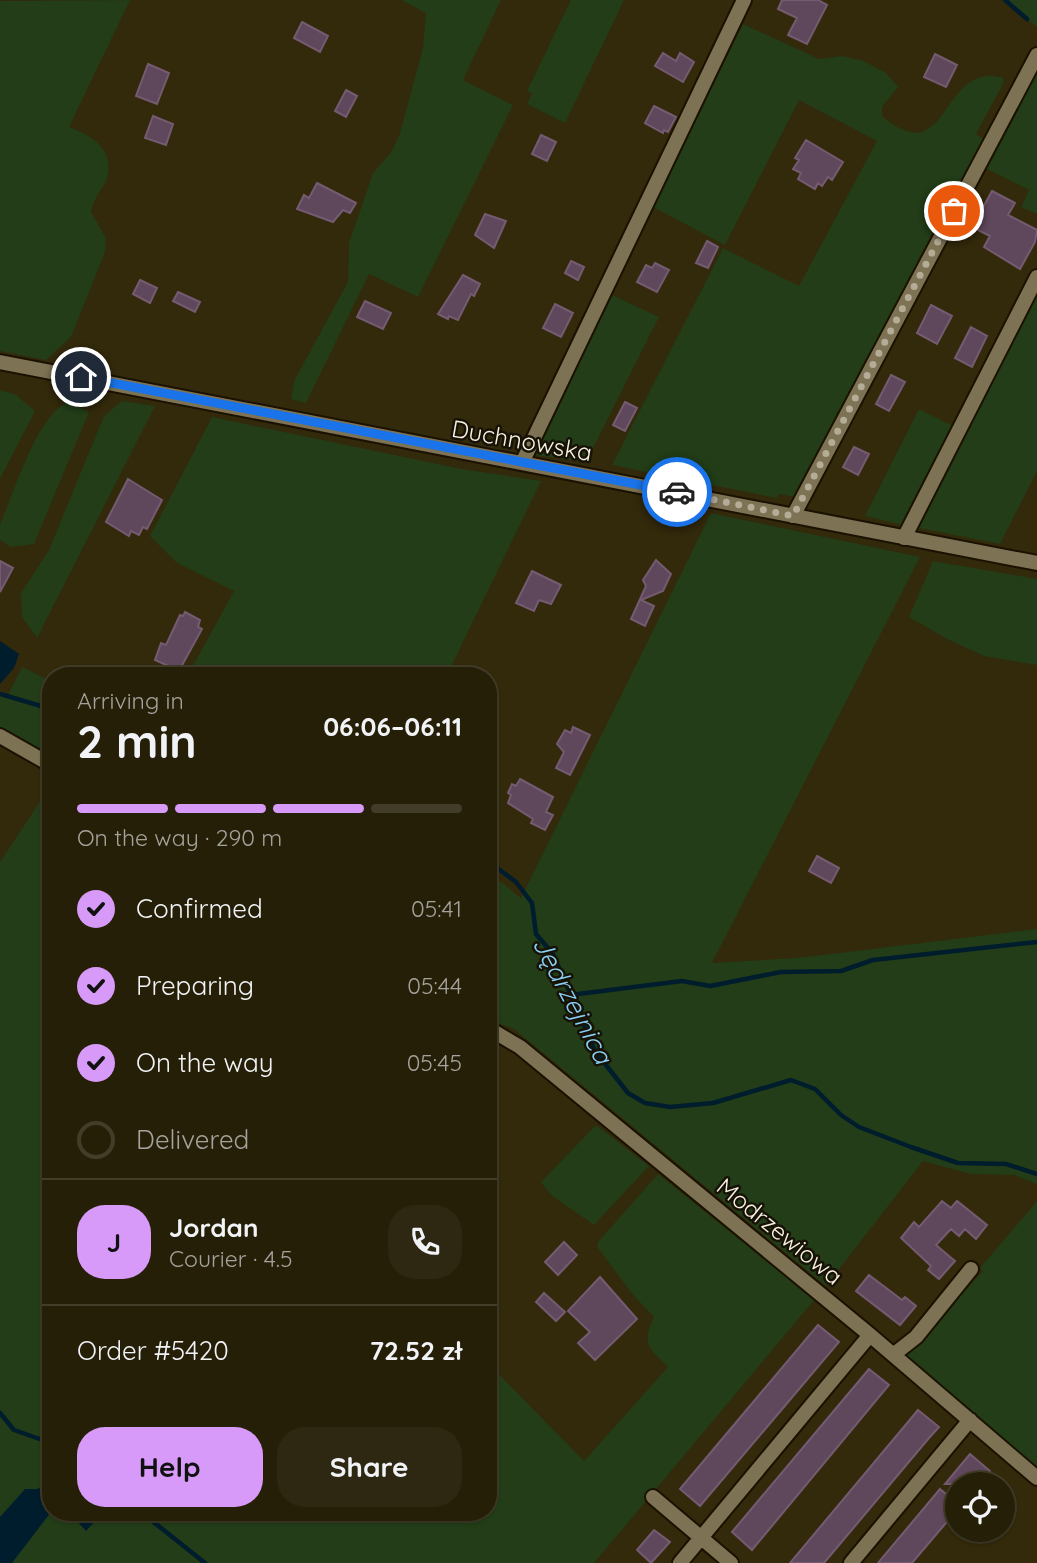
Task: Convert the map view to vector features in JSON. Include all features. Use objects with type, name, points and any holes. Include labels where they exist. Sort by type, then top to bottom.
[{"type":"street","points":[[522,463],[744,0]]},
{"type":"street","points":[[793,516],[1037,55]]},
{"type":"street","points":[[904,538],[1037,277]]},
{"type":"street","name":"Duchnowska","points":[[0,362],[1037,563]]},
{"type":"street","points":[[0,736],[42,760]]},
{"type":"street","name":"Modrzewiowa","points":[[497,1033],[520,1047],[870,1335],[1037,1478]]},
{"type":"street","points":[[893,1355],[916,1337],[971,1269]]},
{"type":"street","points":[[680,1563],[870,1335]]},
{"type":"street","points":[[851,1563],[970,1420]]},
{"type":"street","points":[[653,1497],[732,1563]]},
{"type":"green space","points":[[130,0],[69,127],[93,139],[108,159],[107,178],[91,212],[106,238],[105,252],[71,337],[46,360],[0,351],[0,1]]},
{"type":"green space","points":[[401,0],[501,0],[463,80],[513,105],[418,297],[369,274],[306,403],[291,399],[294,381],[348,282],[349,243],[373,173],[392,151],[400,133],[423,48],[426,13]]},
{"type":"green space","points":[[571,0],[624,0],[565,123],[527,104],[532,94],[527,91]]},
{"type":"green space","points":[[1003,0],[1037,0],[1037,27]]},
{"type":"green space","points":[[743,24],[819,59],[843,56],[864,61],[886,73],[898,87],[882,107],[882,116],[904,130],[921,132],[934,125],[967,84],[982,77],[1003,78],[1004,82],[976,134],[985,140],[795,497],[779,494],[777,498],[612,465],[723,248],[799,286],[877,141],[799,100],[725,245],[653,207]]},
{"type":"green space","points":[[1037,70],[1037,214],[1021,207],[1029,190],[985,168]]},
{"type":"green space","points":[[1037,285],[1037,471],[1000,544],[914,527]]},
{"type":"green space","points":[[610,294],[659,317],[586,462],[535,455],[533,449]]},
{"type":"green space","points":[[0,390],[15,394],[35,411],[0,479]]},
{"type":"green space","points":[[122,401],[155,406],[37,638],[22,617],[21,593],[49,550],[104,416]]},
{"type":"green space","points":[[68,402],[89,412],[34,544],[11,547],[0,540],[0,524],[19,475],[46,422],[57,409]]},
{"type":"green space","points":[[919,409],[953,426],[903,525],[865,516]]},
{"type":"green space","points":[[212,417],[462,469],[541,481],[451,667],[192,667],[234,591],[177,563],[150,536]]},
{"type":"green space","points":[[711,513],[920,557],[712,963],[798,958],[1037,929],[1037,1184],[1014,1175],[971,1174],[923,1161],[826,1286],[514,1029],[497,1022],[497,879],[521,898]]},
{"type":"green space","points":[[933,561],[1037,579],[1037,665],[984,656],[909,617]]},
{"type":"green space","points":[[22,667],[42,677],[42,752],[0,730],[0,692],[8,695]]},
{"type":"green space","points":[[42,799],[42,1521],[77,1521],[86,1531],[93,1521],[497,1521],[497,1372],[584,1461],[668,1367],[649,1345],[648,1334],[654,1317],[633,1295],[598,1248],[598,1242],[658,1174],[815,1299],[594,1563],[0,1563],[0,862]]},
{"type":"green space","points":[[596,1125],[649,1166],[594,1225],[551,1195],[541,1182]]},
{"type":"green space","points":[[1037,1201],[1037,1471],[903,1353],[916,1344],[983,1271],[980,1268]]},
{"type":"water","points":[[0,641],[19,654],[14,668],[0,684]]},
{"type":"water","points":[[42,1487],[42,1521],[44,1521],[12,1563],[0,1563],[0,1517],[25,1489]]},
{"type":"water","points":[[77,1521],[95,1521],[86,1531]]},
{"type":"building","points":[[782,0],[818,0],[827,5],[807,44],[788,35],[797,18],[778,9]]},
{"type":"building","points":[[302,22],[328,36],[320,52],[294,38]]},
{"type":"building","points":[[663,53],[676,61],[680,53],[694,62],[683,82],[655,66]]},
{"type":"building","points":[[935,54],[957,65],[946,87],[924,77]]},
{"type":"building","points":[[148,64],[169,73],[157,104],[136,96]]},
{"type":"building","points":[[346,90],[357,96],[346,117],[335,111]]},
{"type":"building","points":[[654,106],[676,117],[668,132],[664,130],[663,133],[645,123]]},
{"type":"building","points":[[153,116],[173,124],[166,145],[145,138]]},
{"type":"building","points":[[541,135],[556,142],[547,161],[532,154]]},
{"type":"building","points":[[806,140],[843,162],[832,180],[828,177],[822,186],[818,183],[815,189],[798,179],[801,173],[793,169],[799,160],[795,158]]},
{"type":"building","points":[[317,183],[356,203],[350,213],[343,210],[333,222],[297,209],[304,195],[309,198]]},
{"type":"building","points":[[992,191],[1015,203],[1008,215],[1037,230],[1035,242],[1020,269],[984,247],[990,236],[978,230],[976,220]]},
{"type":"building","points":[[485,214],[506,221],[494,248],[475,235]]},
{"type":"building","points":[[707,241],[718,247],[708,268],[696,263]]},
{"type":"building","points":[[571,261],[584,267],[578,280],[565,273]]},
{"type":"building","points":[[655,263],[669,270],[657,292],[637,282],[646,265],[652,268]]},
{"type":"building","points":[[463,275],[480,284],[474,296],[471,294],[458,320],[449,316],[448,319],[438,314]]},
{"type":"building","points":[[140,280],[157,288],[150,303],[133,294]]},
{"type":"building","points":[[178,292],[200,302],[195,312],[173,301]]},
{"type":"building","points":[[365,301],[391,313],[383,329],[357,317]]},
{"type":"building","points":[[555,304],[573,313],[561,337],[543,328]]},
{"type":"building","points":[[931,305],[952,316],[937,344],[917,333]]},
{"type":"building","points":[[971,327],[987,336],[972,367],[955,358]]},
{"type":"building","points":[[891,375],[905,382],[889,411],[876,404]]},
{"type":"building","points":[[625,402],[637,408],[625,431],[613,425]]},
{"type":"building","points":[[854,447],[869,454],[858,475],[843,467]]},
{"type":"building","points":[[128,479],[162,500],[147,529],[143,527],[139,535],[131,531],[129,536],[106,522]]},
{"type":"building","points":[[656,560],[671,574],[663,591],[641,600],[654,606],[645,626],[631,619],[646,586],[643,580]]},
{"type":"building","points":[[0,561],[13,568],[0,592]]},
{"type":"building","points":[[532,571],[561,585],[551,604],[539,600],[534,611],[516,603]]},
{"type":"building","points":[[185,612],[200,620],[198,627],[202,629],[181,667],[171,667],[155,660],[161,643],[166,645],[180,615],[183,616]]},
{"type":"building","points":[[573,727],[590,735],[570,775],[556,768],[564,752],[557,744],[565,730],[571,733]]},
{"type":"building","points":[[520,779],[553,797],[546,812],[553,815],[545,830],[531,823],[533,819],[508,803],[512,784],[516,786]]},
{"type":"building","points":[[817,856],[839,868],[831,883],[809,871]]},
{"type":"building","points":[[942,1201],[951,1208],[957,1201],[987,1225],[976,1239],[965,1229],[959,1236],[951,1229],[936,1245],[955,1261],[939,1279],[928,1270],[931,1266],[901,1238],[914,1222],[919,1227]]},
{"type":"building","points":[[564,1242],[577,1255],[558,1275],[545,1262]]},
{"type":"building","points":[[869,1275],[902,1300],[905,1297],[916,1306],[900,1325],[856,1291]]},
{"type":"building","points":[[600,1277],[637,1319],[595,1360],[578,1343],[590,1332],[568,1311]]},
{"type":"building","points":[[544,1293],[565,1312],[556,1321],[536,1302]]},
{"type":"building","points":[[818,1325],[839,1342],[700,1506],[680,1489]]},
{"type":"building","points":[[869,1369],[889,1385],[752,1550],[732,1532]]},
{"type":"building","points":[[918,1410],[939,1427],[824,1563],[790,1563]]},
{"type":"building","points":[[970,1454],[990,1471],[989,1472],[955,1472]]},
{"type":"building","points":[[940,1489],[945,1493],[945,1524],[912,1563],[878,1563]]},
{"type":"building","points":[[654,1530],[670,1542],[651,1563],[637,1550]]},
{"type":"waterway","points":[[1005,0],[1027,19]]},
{"type":"waterway","name":"Jędrzejnica","points":[[0,694],[42,706]]},
{"type":"waterway","name":"Jędrzejnica","points":[[497,868],[516,882],[532,903],[536,934],[553,954],[595,1051],[628,1093],[645,1103],[670,1107],[713,1103],[791,1080],[815,1089],[841,1115],[859,1127],[911,1147],[958,1163],[1006,1164],[1037,1174]]},
{"type":"waterway","points":[[570,995],[682,981],[710,986],[781,972],[841,971],[873,960],[1037,942]]},
{"type":"waterway","points":[[0,1413],[14,1430],[42,1440]]},
{"type":"waterway","points":[[152,1521],[205,1563]]},
{"type":"way so far","points":[[677,492],[793,516],[954,211]]},
{"type":"route","points":[[81,377],[465,454],[677,492]]}]
